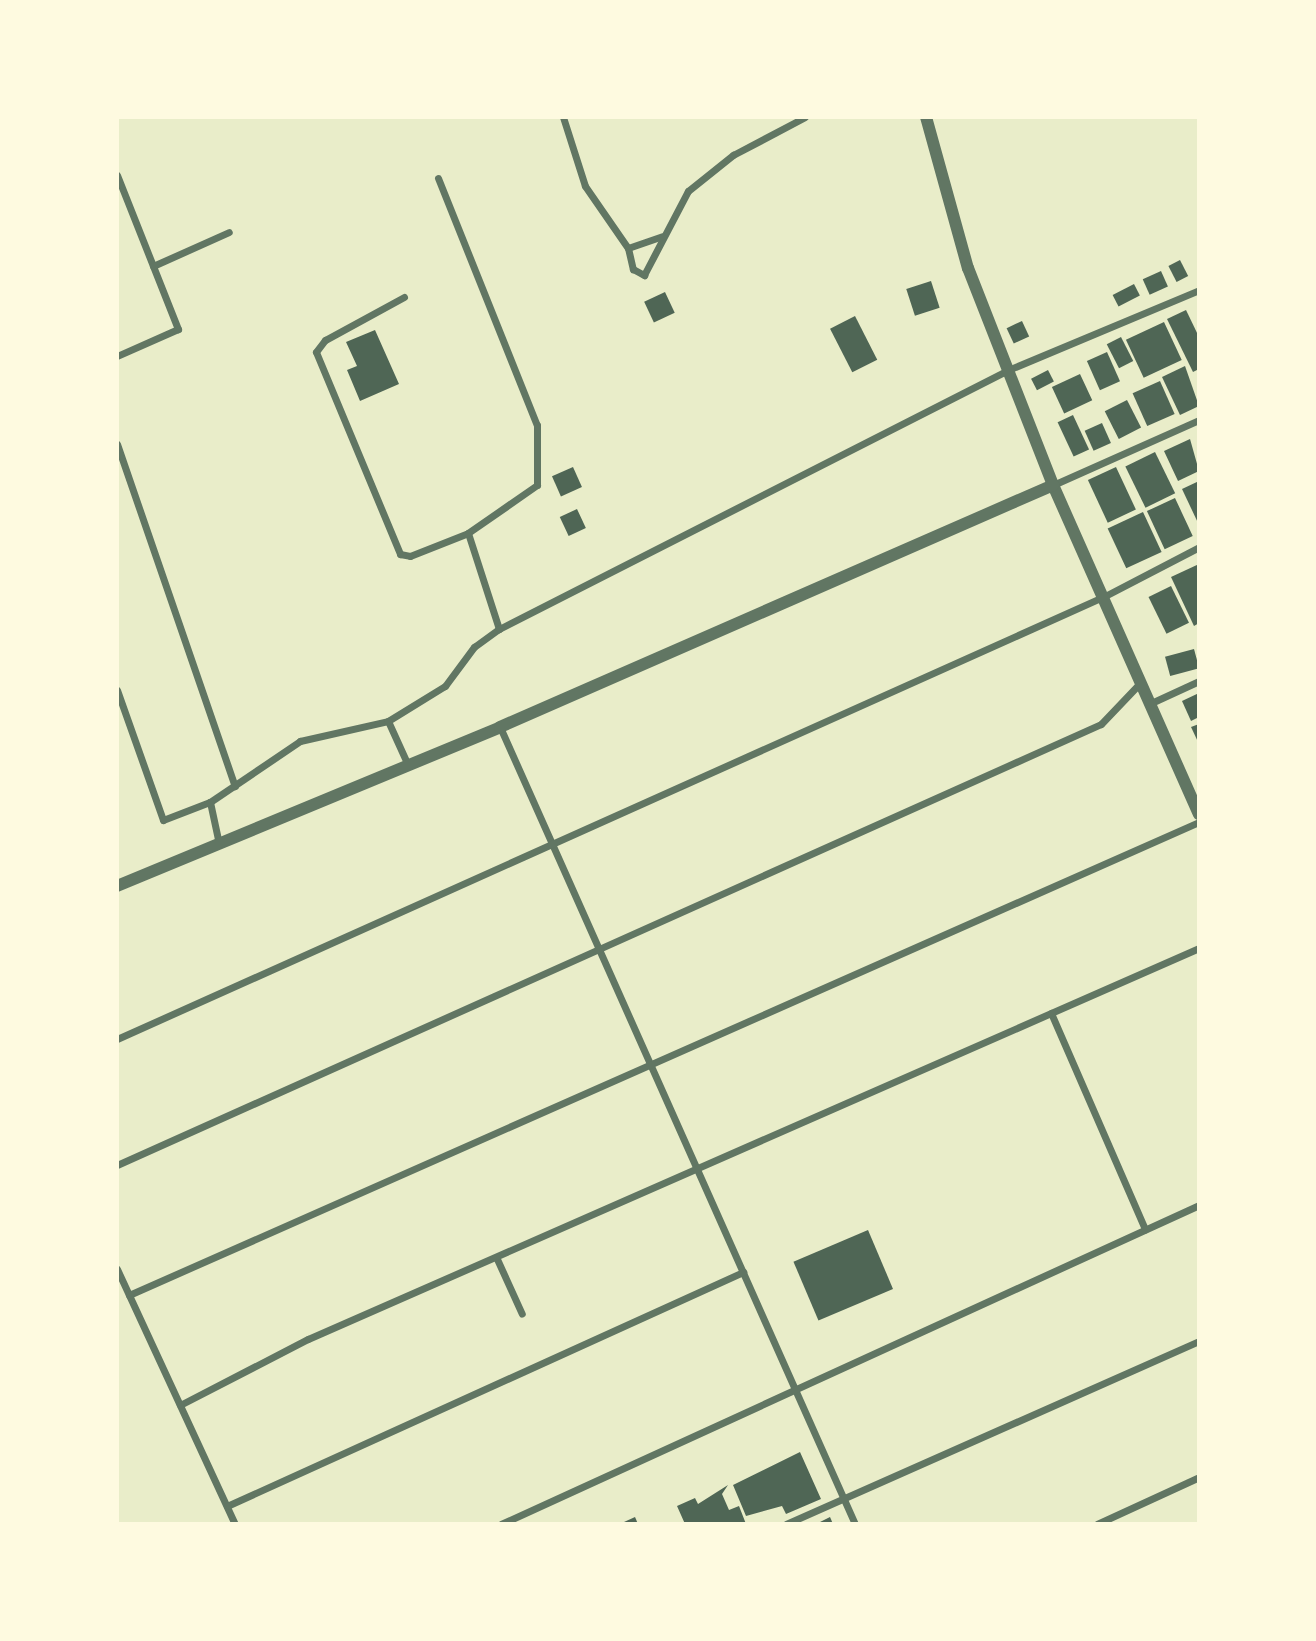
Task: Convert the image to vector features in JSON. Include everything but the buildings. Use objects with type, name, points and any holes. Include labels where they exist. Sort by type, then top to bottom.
[{"type":"street","points":[[563,117],[585,186],[628,248],[633,269],[644,275],[662,236],[688,191],[708,172],[806,117]]},
{"type":"street","points":[[926,117],[968,268],[1053,485],[1105,596],[1139,683],[1199,814]]},
{"type":"street","points":[[117,175],[178,329],[117,356]]},
{"type":"street","points":[[404,296],[325,340],[316,352],[400,554],[410,556],[468,533],[532,492],[541,468],[538,440],[438,178]]},
{"type":"street","points":[[153,266],[229,232]]},
{"type":"street","points":[[628,248],[662,236]]},
{"type":"street","points":[[117,691],[163,820],[210,802],[300,741],[388,722],[446,686],[474,647],[499,629],[1008,370],[1199,290]]},
{"type":"street","points":[[117,886],[500,727],[1199,420]]},
{"type":"street","points":[[117,444],[235,786]]},
{"type":"street","points":[[468,533],[499,629]]},
{"type":"street","points":[[117,1039],[551,842],[1105,596],[1199,547]]},
{"type":"street","points":[[1149,704],[1199,681]]},
{"type":"street","points":[[117,1165],[598,947],[1101,724],[1139,683]]},
{"type":"street","points":[[388,722],[408,765]]},
{"type":"street","points":[[500,727],[855,1524]]},
{"type":"street","points":[[210,802],[219,844]]},
{"type":"street","points":[[129,1296],[649,1060],[1199,822]]},
{"type":"street","points":[[180,1405],[308,1339],[497,1259],[696,1166],[1199,948]]},
{"type":"street","points":[[1051,1013],[1145,1229]]},
{"type":"street","points":[[501,1524],[1199,1205]]},
{"type":"street","points":[[497,1259],[523,1314]]},
{"type":"street","points":[[117,1269],[235,1524]]},
{"type":"street","points":[[226,1506],[743,1272]]},
{"type":"street","points":[[786,1524],[1199,1341]]},
{"type":"street","points":[[1097,1524],[1199,1476]]}]
